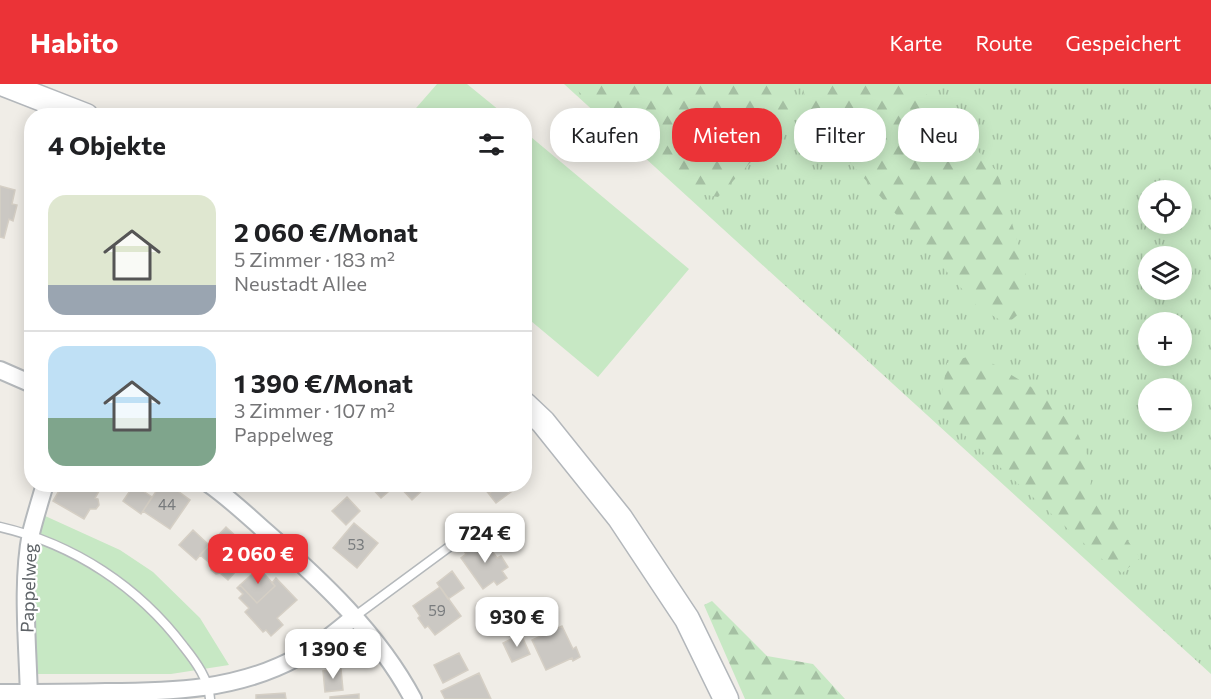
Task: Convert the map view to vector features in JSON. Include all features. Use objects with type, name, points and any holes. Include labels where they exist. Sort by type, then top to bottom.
[{"type":"street","points":[[4,84],[66,108]]},
{"type":"street","points":[[0,370],[24,380]]},
{"type":"street","points":[[532,412],[543,422],[620,518],[687,619],[726,699]]},
{"type":"street","name":"Pappelweg","points":[[29,696],[27,583],[31,535],[43,492]]},
{"type":"street","points":[[224,492],[289,551],[354,616],[384,650],[413,699]]},
{"type":"street","points":[[0,693],[29,696],[177,691],[210,693],[297,658],[326,640],[354,616]]},
{"type":"lane","points":[[0,527],[31,535],[87,560],[136,594],[166,623],[192,657],[210,693]]},
{"type":"lane","points":[[354,616],[449,547]]},
{"type":"green space","points":[[437,84],[467,84],[496,108],[416,108]]},
{"type":"green space","points":[[564,84],[1211,84],[1211,674],[650,162],[660,162],[660,108],[590,108]]},
{"type":"green space","points":[[570,84],[771,84],[794,116],[782,129],[782,108],[672,108],[672,162],[751,162],[718,197],[691,192],[657,162],[660,162],[660,108],[597,108]]},
{"type":"green space","points":[[802,84],[917,84],[939,108],[898,108],[898,162],[979,162],[979,152],[998,173],[1026,273],[1023,310],[1007,324],[978,307],[850,162],[886,162],[886,108],[807,108]]},
{"type":"green space","points":[[532,138],[550,153],[550,162],[561,162],[689,269],[598,377],[532,322]]},
{"type":"green space","points":[[977,354],[1049,398],[1077,432],[1093,469],[1090,487],[1140,558],[1122,573],[1099,557],[939,412],[947,363]]},
{"type":"green space","points":[[43,515],[120,550],[153,572],[200,618],[229,665],[171,674],[38,674],[34,627],[36,552]]},
{"type":"green space","points":[[712,601],[767,656],[813,664],[845,699],[745,699],[704,605]]},
{"type":"building","points":[[0,186],[15,190],[12,204],[17,205],[13,221],[9,219],[4,238],[0,237]]},
{"type":"building","points":[[58,492],[98,492],[95,498],[98,499],[99,505],[96,509],[90,509],[84,519],[53,501]]},
{"type":"building","points":[[129,492],[144,492],[152,497],[141,514],[123,501]]},
{"type":"building","points":[[156,492],[179,492],[190,500],[170,529],[143,511]]},
{"type":"building","points":[[375,492],[388,492],[381,498]]},
{"type":"building","points":[[404,492],[420,492],[412,500]]},
{"type":"building","points":[[491,492],[511,492],[496,503],[489,494]]},
{"type":"building","points":[[347,497],[360,511],[346,525],[332,511]]},
{"type":"building","points":[[479,515],[493,536],[481,544],[478,540],[471,545],[459,529]]},
{"type":"building","points":[[354,523],[378,543],[357,568],[333,548]]},
{"type":"building","points":[[226,527],[253,552],[228,580],[220,573],[216,574],[211,570],[211,564],[200,555]]},
{"type":"building","points":[[193,530],[209,545],[196,560],[179,545]]},
{"type":"building","points":[[478,540],[481,544],[485,541],[497,558],[501,556],[508,567],[502,571],[507,578],[497,585],[494,581],[483,589],[461,558],[466,554],[464,551]]},
{"type":"building","points":[[259,568],[275,586],[257,603],[240,585]]},
{"type":"building","points":[[452,571],[464,588],[448,599],[437,583]]},
{"type":"building","points":[[276,578],[297,600],[277,618],[283,625],[271,636],[266,630],[263,632],[245,612],[249,608],[239,598],[243,594],[237,588],[240,585],[257,603],[275,586],[272,583]]},
{"type":"building","points":[[440,587],[461,616],[435,635],[428,626],[425,628],[413,606]]},
{"type":"building","points":[[562,626],[573,649],[576,647],[580,657],[573,661],[572,658],[546,670],[532,640]]},
{"type":"building","points":[[521,634],[530,654],[512,662],[503,643]]},
{"type":"building","points":[[459,653],[468,670],[443,683],[434,665]]},
{"type":"building","points":[[341,669],[343,690],[325,692],[323,671]]},
{"type":"building","points":[[479,673],[491,699],[445,699],[441,691]]},
{"type":"building","points":[[285,693],[286,699],[256,699],[256,695]]},
{"type":"building","points":[[359,694],[359,699],[330,699],[330,697]]}]
